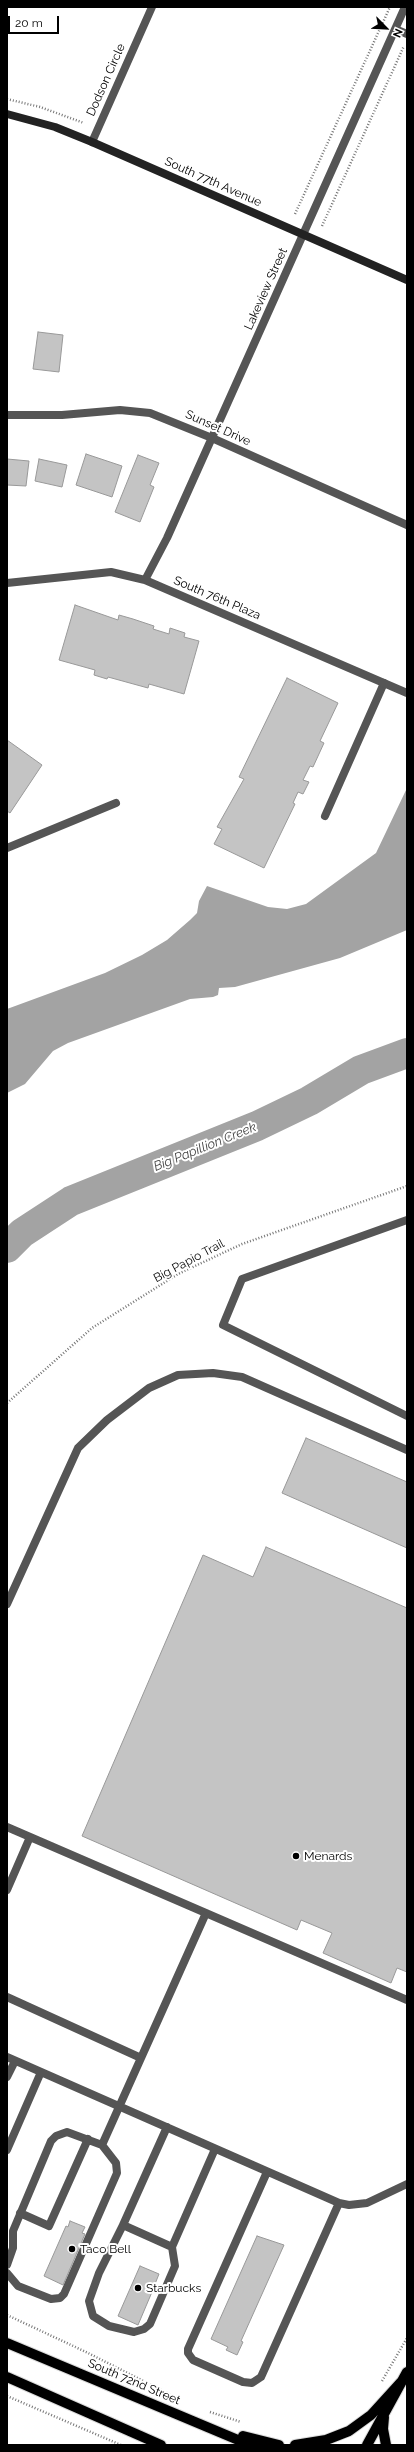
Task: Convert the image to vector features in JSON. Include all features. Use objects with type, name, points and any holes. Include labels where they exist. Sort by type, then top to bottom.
[{"type":"main road","name":"South 72nd Street","points":[[7,2343],[250,2445]]},
{"type":"main road","points":[[366,2445],[407,2372]]},
{"type":"main road","points":[[7,2377],[161,2445]]},
{"type":"main road","points":[[295,2445],[326,2440],[349,2431],[371,2415],[402,2382]]},
{"type":"main road","points":[[384,2413],[383,2429],[386,2445]]},
{"type":"main road","points":[[199,2424],[280,2445]]},
{"type":"street","name":"Dodson Circle","points":[[92,142],[152,7]]},
{"type":"street","name":"Lakeview Street","points":[[145,580],[167,538],[405,7]]},
{"type":"street","points":[[395,29],[407,34]]},
{"type":"street","name":"South 77th Avenue","points":[[7,114],[55,127],[92,142],[407,280]]},
{"type":"street","name":"Sunset Drive","points":[[7,415],[62,415],[132,410],[166,418],[407,525]]},
{"type":"street","name":"South 76th Plaza","points":[[7,583],[112,572],[145,580],[407,693]]},
{"type":"street","points":[[325,816],[384,683]]},
{"type":"street","points":[[7,848],[116,803]]},
{"type":"street","points":[[407,1220],[242,1279],[223,1325],[407,1416]]},
{"type":"street","points":[[7,1604],[78,1448],[107,1420],[149,1388],[178,1375],[213,1373],[242,1377],[407,1450]]},
{"type":"street","points":[[7,1827],[407,2000]]},
{"type":"street","points":[[7,1890],[30,1837]]},
{"type":"street","points":[[102,2145],[206,1913]]},
{"type":"street","points":[[7,1997],[141,2058]]},
{"type":"street","points":[[7,2077],[11,2059],[339,2203],[349,2205],[367,2203],[407,2184]]},
{"type":"street","points":[[7,2150],[41,2072]]},
{"type":"street","points":[[167,2128],[90,2295],[91,2311],[103,2323],[128,2333],[139,2331],[150,2324],[175,2266],[172,2247],[215,2149]]},
{"type":"street","points":[[7,2265],[13,2248],[13,2231],[56,2136],[67,2132],[102,2145],[116,2163],[117,2173],[64,2294],[60,2298],[51,2299],[18,2286],[7,2273]]},
{"type":"street","points":[[20,2213],[49,2226],[88,2139]]},
{"type":"street","points":[[267,2172],[188,2349],[188,2353],[193,2360],[243,2382],[252,2383],[261,2377],[339,2203]]},
{"type":"street","points":[[123,2225],[172,2247]]},
{"type":"path","points":[[296,214],[390,7]]},
{"type":"path","points":[[322,226],[404,46]]},
{"type":"path","points":[[7,99],[40,107],[84,123]]},
{"type":"path","name":"Big Papio Trail","points":[[7,1403],[92,1328],[178,1274],[242,1244],[407,1186]]},
{"type":"path","points":[[7,2396],[121,2445]]},
{"type":"shaded area","points":[[407,788],[407,930],[340,958],[235,987],[219,988],[218,995],[213,997],[190,999],[68,1043],[53,1051],[25,1084],[7,1093],[7,1009],[105,973],[142,955],[167,940],[197,913],[199,901],[207,886],[268,907],[287,909],[306,904],[376,853]]},
{"type":"building","points":[[38,332],[63,335],[59,372],[33,369]]},
{"type":"building","points":[[86,454],[122,466],[112,497],[76,485]]},
{"type":"building","points":[[138,455],[159,463],[150,485],[154,487],[140,522],[115,512]]},
{"type":"building","points":[[7,459],[29,461],[26,486],[7,485]]},
{"type":"building","points":[[39,459],[67,465],[62,487],[35,481]]},
{"type":"building","points":[[75,605],[118,620],[119,615],[133,619],[154,626],[153,629],[169,634],[170,628],[185,633],[184,637],[199,641],[184,694],[149,684],[148,688],[108,677],[107,679],[94,675],[95,670],[59,660]]},
{"type":"building","points":[[287,678],[338,703],[320,741],[324,743],[313,767],[310,766],[303,780],[309,782],[303,794],[298,792],[293,803],[295,804],[264,868],[214,844],[222,829],[217,827],[244,779],[239,777]]},
{"type":"building","points":[[7,740],[42,765],[10,813],[7,811]]},
{"type":"building","points":[[306,1438],[407,1482],[407,1548],[282,1493]]},
{"type":"building","points":[[266,1547],[407,1608],[407,1972],[397,1968],[391,1983],[323,1953],[332,1933],[301,1920],[297,1930],[82,1836],[203,1555],[253,1577]]},
{"type":"building","points":[[70,2221],[85,2227],[82,2233],[85,2234],[63,2285],[44,2276],[66,2226],[68,2227]]},
{"type":"building","points":[[257,2236],[284,2245],[241,2341],[243,2342],[237,2355],[226,2350],[228,2347],[211,2339]]},
{"type":"building","points":[[140,2266],[159,2274],[155,2284],[159,2286],[156,2293],[152,2292],[138,2325],[118,2316]]},
{"type":"waterway","name":"Big Papillion Creek","points":[[7,1248],[22,1233],[71,1201],[257,1126],[309,1101],[361,1070],[407,1053]]},
{"type":"place","name":"Menards","points":[[296,1856]]},
{"type":"place","name":"Taco Bell","points":[[72,2249]]},
{"type":"place","name":"Starbucks","points":[[138,2288]]}]
